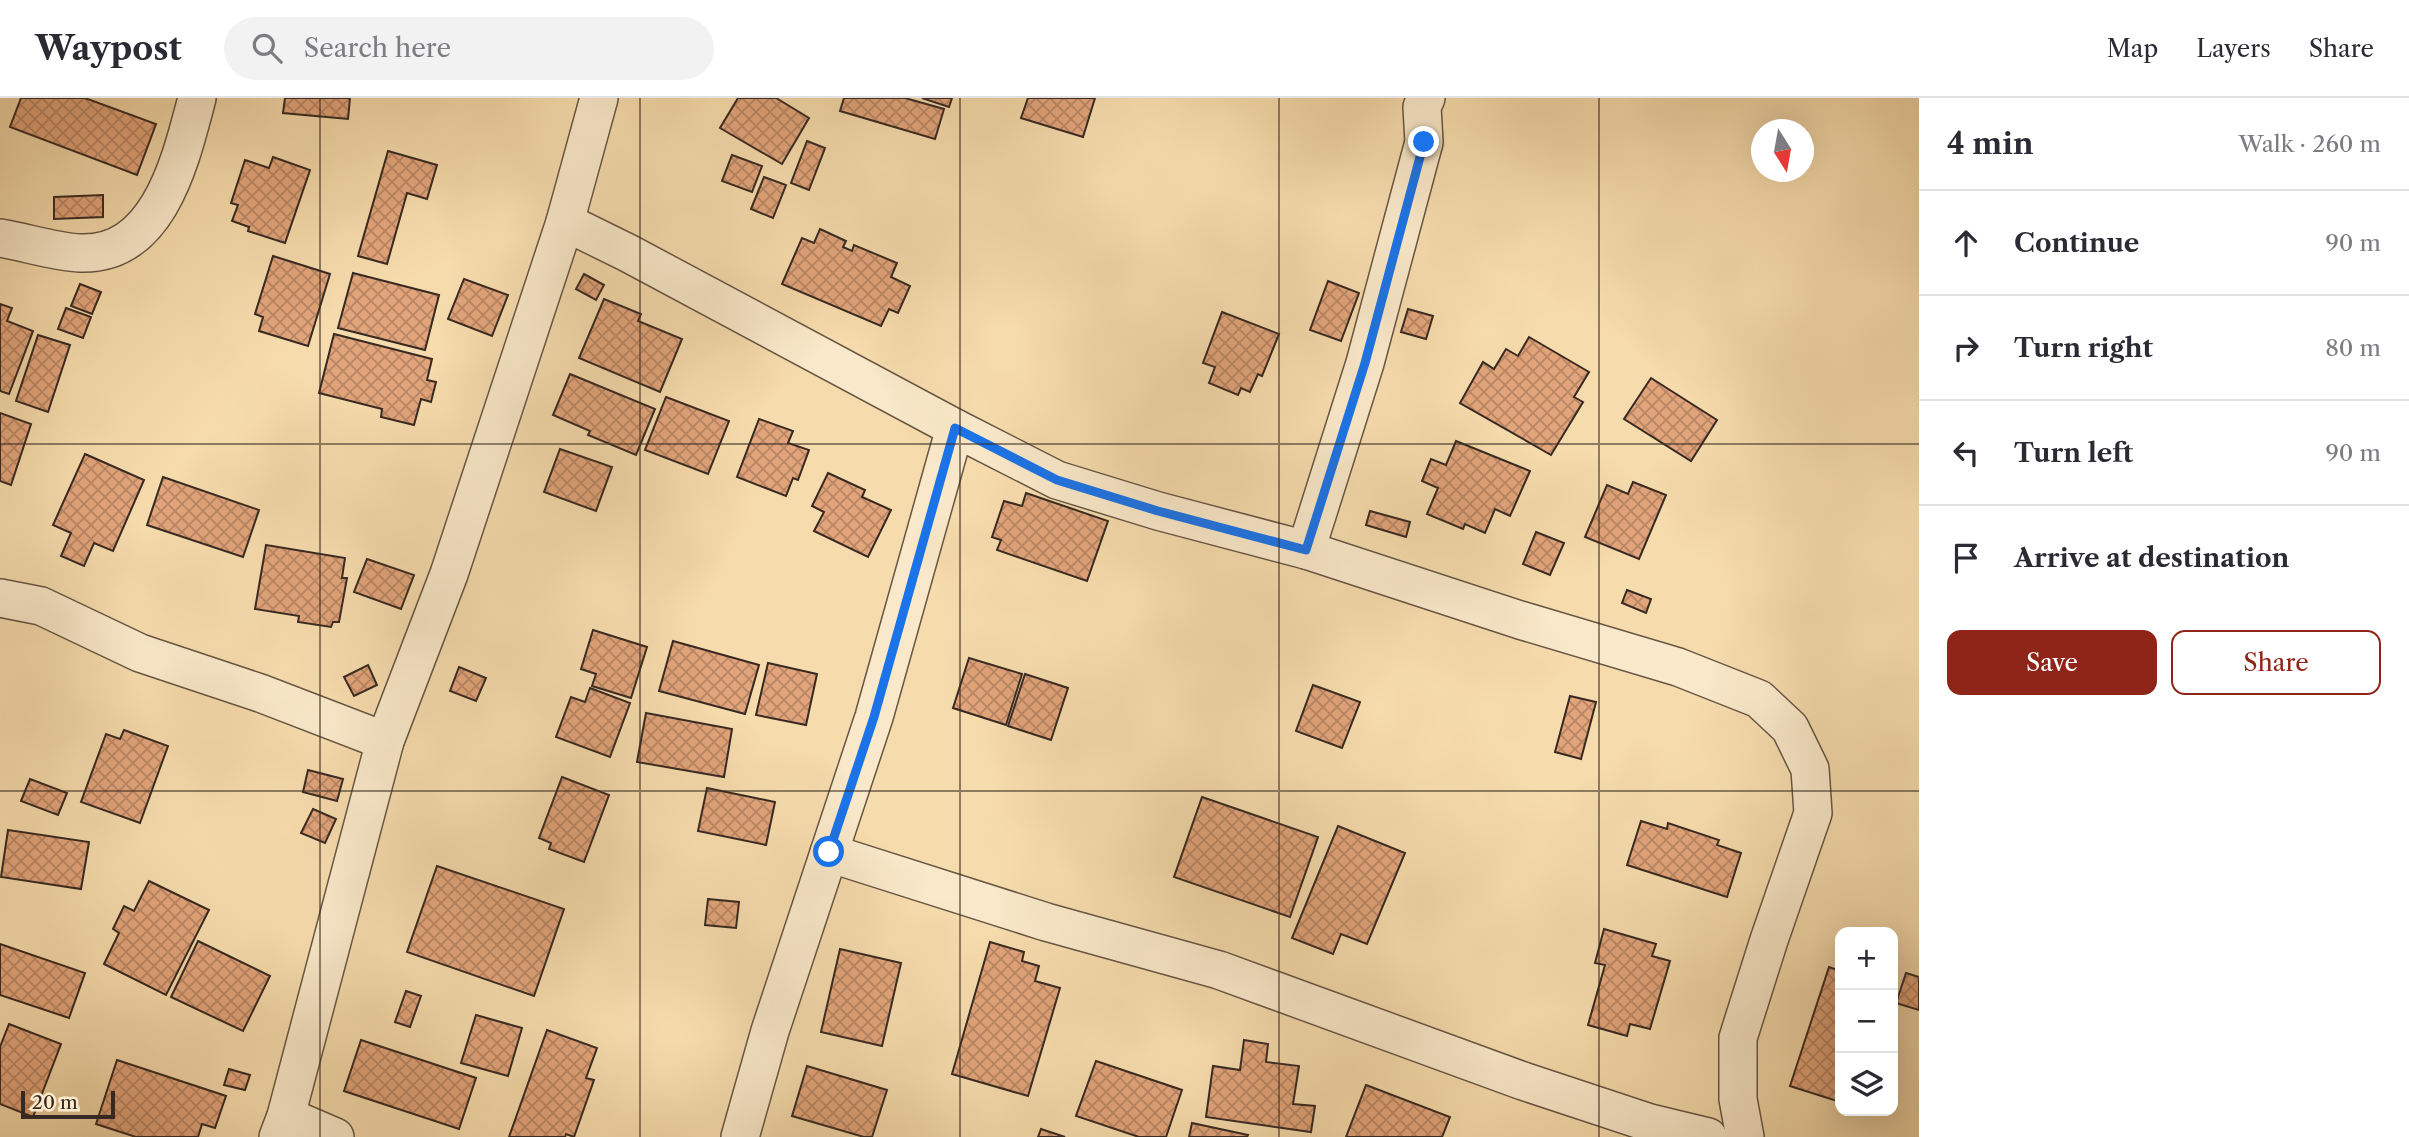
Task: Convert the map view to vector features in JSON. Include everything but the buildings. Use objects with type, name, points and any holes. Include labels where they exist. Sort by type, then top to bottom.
[{"type":"street","points":[[0,238],[81,253],[118,247],[150,221],[180,162],[197,98]]},
{"type":"street","points":[[335,1137],[282,1127],[385,741],[449,574],[565,222],[599,98]]},
{"type":"street","points":[[1306,550],[1365,363],[1424,142],[1414,101]]},
{"type":"street","points":[[565,222],[1057,480],[1158,511],[1306,550],[1520,620],[1678,667],[1759,699],[1790,728],[1810,769],[1814,813],[1738,1038],[1738,1099],[1745,1137]]},
{"type":"street","points":[[740,1137],[770,1031],[874,717],[955,428]]},
{"type":"street","points":[[0,598],[41,606],[139,653],[260,693],[385,741]]},
{"type":"street","points":[[829,852],[1046,922],[1219,970],[1535,1085],[1650,1123],[1708,1137]]},
{"type":"route","points":[[829,852],[874,717],[955,428],[1057,480],[1158,511],[1306,550],[1365,363],[1424,142]]}]
